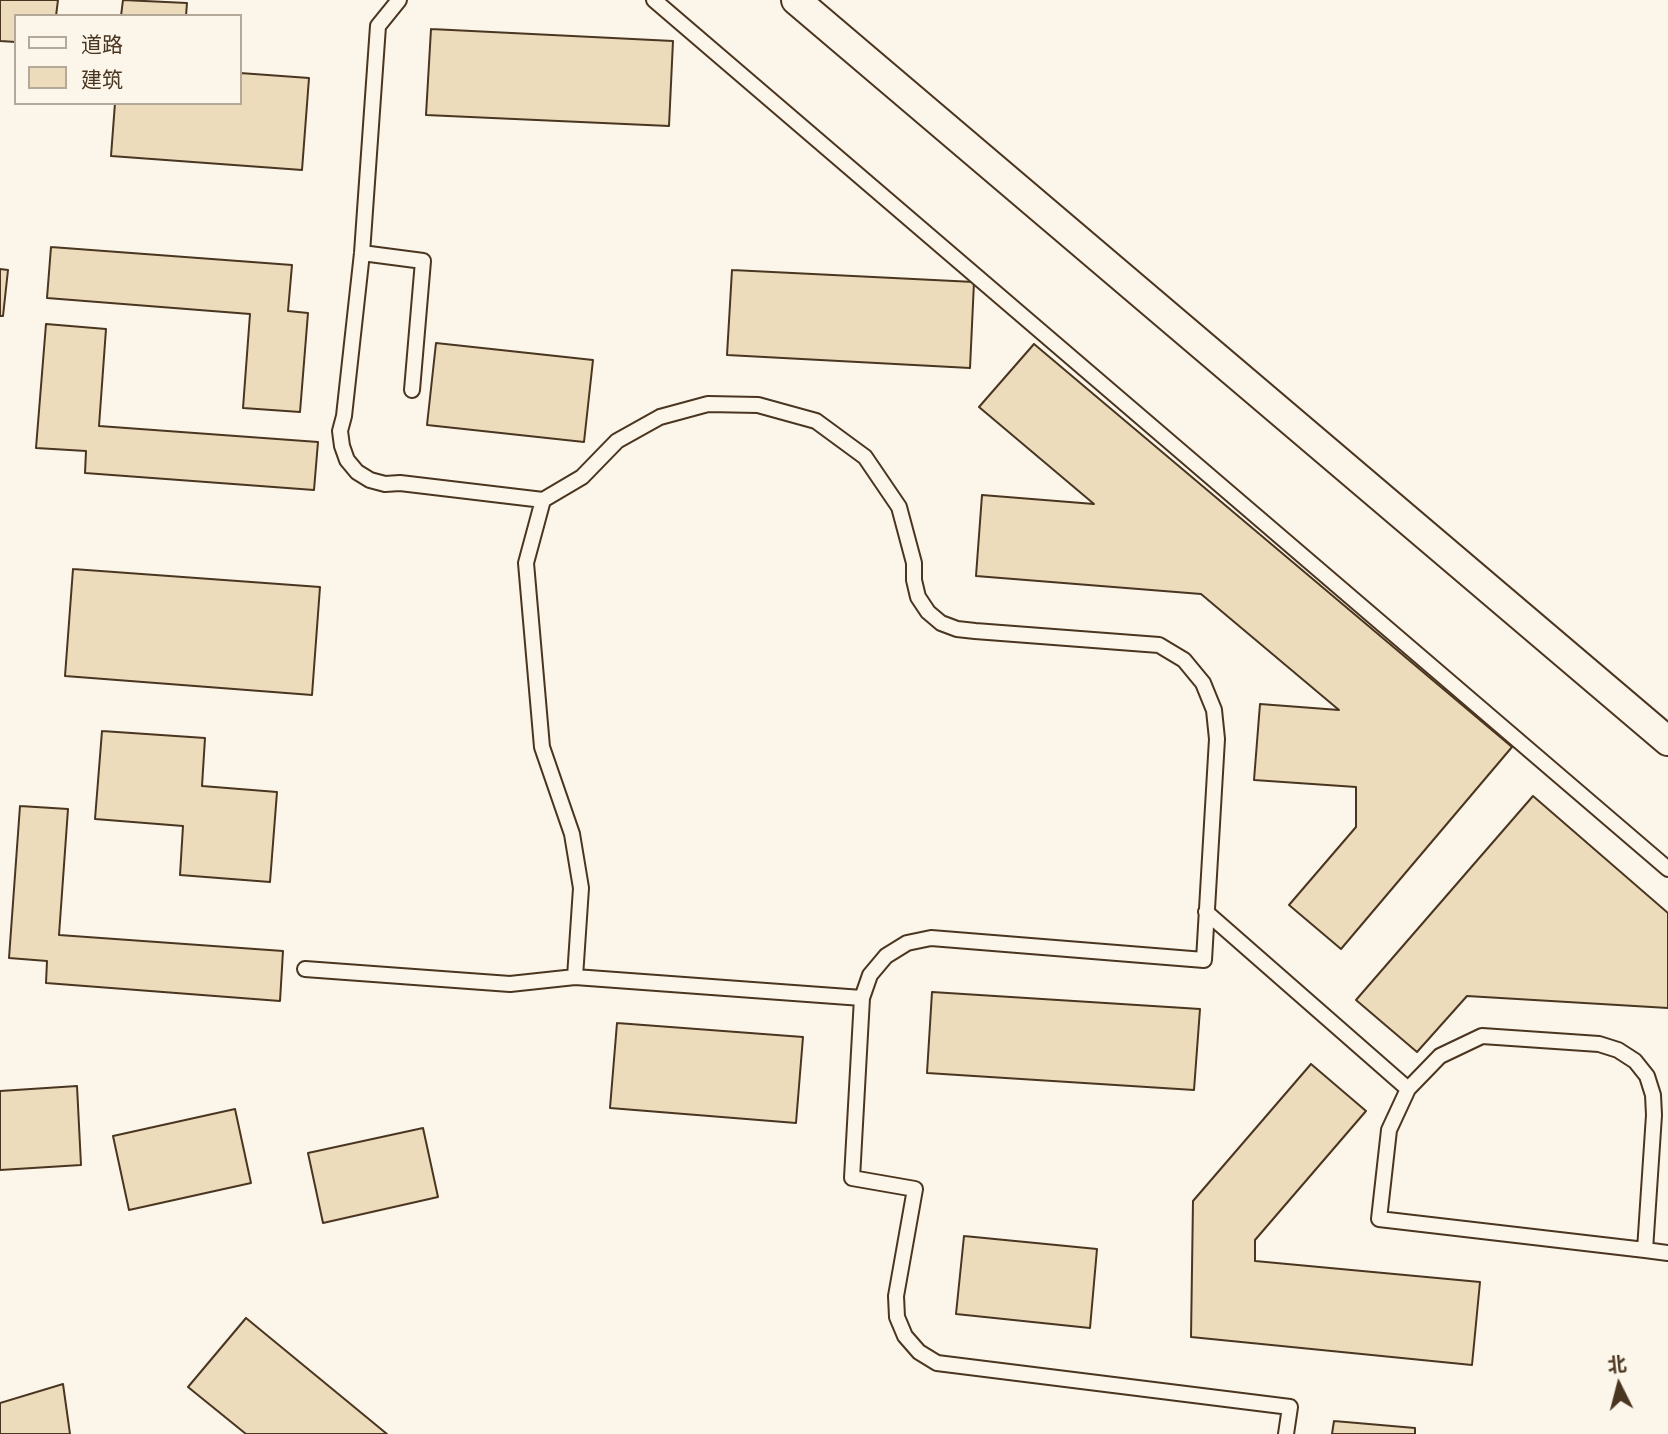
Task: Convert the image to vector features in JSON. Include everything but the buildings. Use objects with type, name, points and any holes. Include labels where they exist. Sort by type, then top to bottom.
[{"type":"street","points":[[796,0],[1668,741]]},
{"type":"lane","points":[[399,0],[378,26],[362,253],[341,431],[347,460],[357,472],[370,480],[385,484],[400,483],[543,500],[582,477],[617,441],[660,416],[708,404],[758,405],[816,421],[865,457],[899,507],[914,563],[918,597],[928,612],[941,623],[957,629],[975,631],[1159,645],[1184,660],[1203,683],[1214,709],[1217,739],[1204,960],[931,938],[907,943],[886,956],[870,975],[862,998],[852,1178],[915,1189],[896,1296],[897,1317],[905,1336],[919,1352],[937,1363],[1290,1407],[1286,1434]]},
{"type":"lane","points":[[654,0],[1668,869]]},
{"type":"lane","points":[[362,253],[423,261],[412,390]]},
{"type":"lane","points":[[543,500],[526,564],[542,747],[572,834],[581,888],[575,977]]},
{"type":"lane","points":[[1206,912],[1408,1088]]},
{"type":"lane","points":[[305,969],[510,984],[575,977],[862,998]]},
{"type":"lane","points":[[1645,1250],[1653,1095],[1647,1076],[1635,1061],[1618,1050],[1598,1044],[1482,1036],[1440,1056],[1408,1088],[1389,1129],[1379,1219],[1668,1253]]}]
